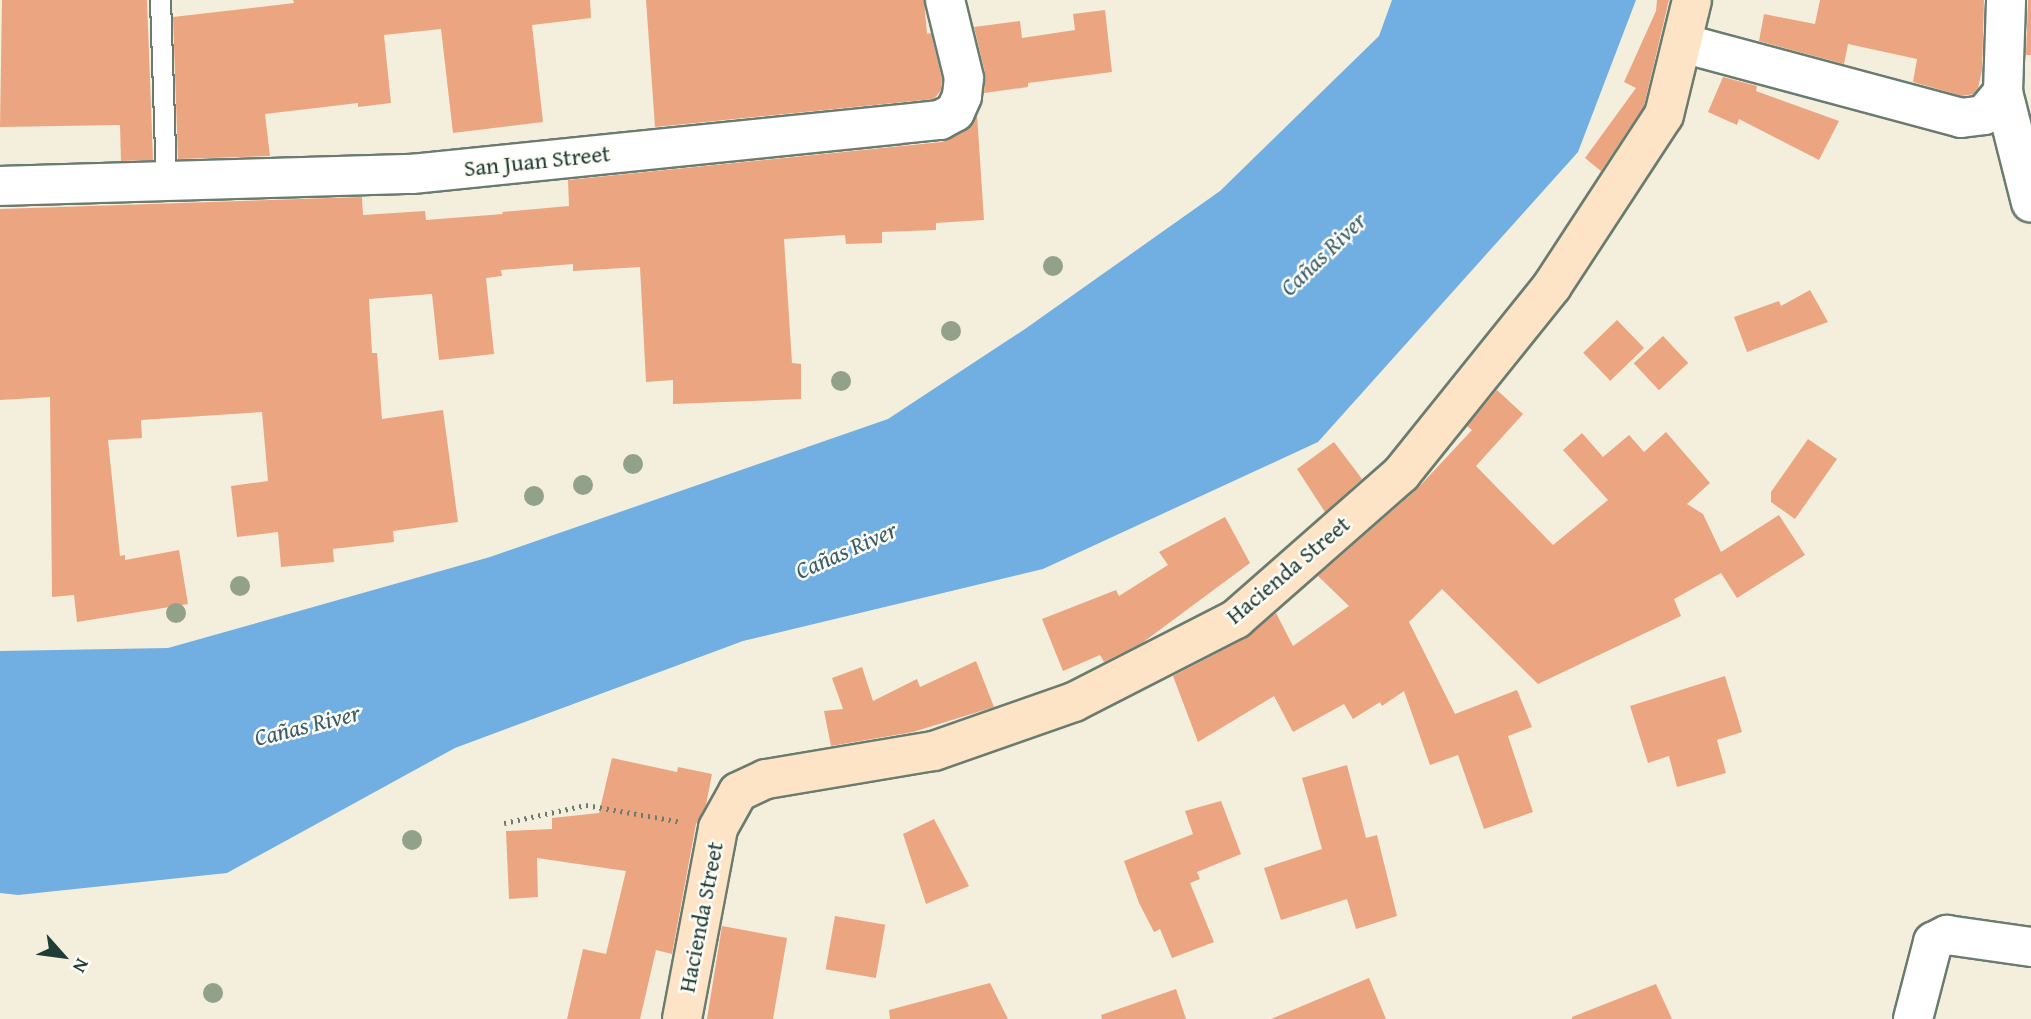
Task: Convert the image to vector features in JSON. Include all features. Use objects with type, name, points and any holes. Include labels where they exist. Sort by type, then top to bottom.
[{"type":"street","name":"San Juan Street","points":[[0,186],[166,179],[412,174],[940,120],[955,112],[962,96],[964,78],[945,0]]},
{"type":"street","name":"Hacienda Street","points":[[682,1019],[718,828],[738,792],[766,779],[934,751],[1074,702],[1236,619],[1401,474],[1552,286],[1664,115],[1692,0]]},
{"type":"street","points":[[2006,0],[2003,92],[2031,203]]},
{"type":"street","points":[[1682,43],[1961,118],[1984,115],[2003,92]]},
{"type":"street","points":[[1913,1019],[1933,942],[1947,935],[2031,947]]},
{"type":"lane","points":[[160,0],[166,179]]},
{"type":"path","points":[[504,823],[586,805],[718,828]]},
{"type":"water","name":"Cañas River","points":[[1392,0],[1636,0],[1578,152],[1318,442],[1043,569],[743,641],[455,748],[227,873],[18,895],[0,893],[0,651],[168,648],[490,557],[888,419],[1025,329],[1220,191],[1379,36]]},
{"type":"building","points":[[2,0],[147,0],[153,160],[121,161],[120,125],[0,127]]},
{"type":"building","points":[[293,0],[590,0],[591,18],[532,25],[543,122],[453,133],[441,29],[384,35],[391,103],[358,107],[358,103],[265,114],[270,156],[178,159],[173,17],[294,3]]},
{"type":"building","points":[[646,0],[924,0],[927,34],[931,33],[942,79],[941,90],[934,99],[655,127]]},
{"type":"building","points":[[1657,0],[1669,0],[1644,106],[1601,171],[1585,158],[1636,88],[1624,82],[1656,11]]},
{"type":"building","points":[[1820,0],[1984,0],[1982,70],[1978,88],[1973,94],[1962,96],[1913,82],[1917,59],[1848,44],[1844,64],[1759,41],[1764,14],[1815,24]]},
{"type":"building","points":[[2028,0],[2031,0],[2031,55],[2026,55]]},
{"type":"building","points":[[1105,10],[1112,72],[1028,83],[1028,87],[984,93],[985,73],[974,27],[1020,21],[1022,38],[1075,30],[1073,14]]},
{"type":"building","points":[[1723,77],[1757,86],[1756,91],[1839,121],[1819,160],[1739,119],[1737,125],[1708,112]]},
{"type":"building","points":[[977,115],[984,220],[936,223],[936,230],[882,232],[882,243],[846,244],[845,235],[784,239],[792,363],[801,364],[801,399],[673,404],[673,380],[646,382],[640,267],[573,271],[573,264],[501,270],[502,276],[486,278],[494,354],[439,360],[432,294],[369,299],[372,353],[377,353],[382,419],[443,410],[458,522],[393,531],[394,542],[333,549],[334,562],[281,567],[278,532],[237,537],[231,486],[268,481],[262,412],[141,420],[142,438],[108,440],[120,556],[125,555],[125,560],[179,550],[188,604],[77,622],[74,595],[52,597],[50,397],[0,400],[0,209],[362,197],[363,215],[425,211],[426,220],[503,214],[502,212],[569,206],[568,180],[942,142],[965,131]]},
{"type":"building","points":[[1810,290],[1828,322],[1747,352],[1734,317],[1779,301],[1781,306]]},
{"type":"building","points":[[1617,320],[1644,348],[1610,381],[1583,353]]},
{"type":"building","points":[[1663,336],[1688,363],[1659,390],[1634,363]]},
{"type":"building","points":[[1497,390],[1523,414],[1476,466],[1553,545],[1608,500],[1563,450],[1582,433],[1603,457],[1629,435],[1644,452],[1666,432],[1710,483],[1687,504],[1703,514],[1721,552],[1779,515],[1805,555],[1737,598],[1721,573],[1674,599],[1681,616],[1538,684],[1442,589],[1409,622],[1455,714],[1517,690],[1532,727],[1508,736],[1533,812],[1484,829],[1458,755],[1430,765],[1404,691],[1382,706],[1380,702],[1353,719],[1344,704],[1293,732],[1274,696],[1198,742],[1173,676],[1246,638],[1276,613],[1293,646],[1349,606],[1318,576],[1416,490],[1472,430],[1467,426]]},
{"type":"building","points":[[1808,439],[1837,459],[1795,519],[1771,502],[1771,492]]},
{"type":"building","points":[[1334,442],[1362,479],[1325,512],[1297,469]]},
{"type":"building","points":[[1225,517],[1250,563],[1142,643],[1104,662],[1100,655],[1063,671],[1042,619],[1116,590],[1119,596],[1168,565],[1159,552]]},
{"type":"building","points":[[976,661],[994,707],[913,732],[831,746],[824,711],[843,709],[832,678],[862,667],[873,701],[917,679],[920,687]]},
{"type":"building","points":[[1725,676],[1742,732],[1717,740],[1726,773],[1677,787],[1669,756],[1648,763],[1630,706]]},
{"type":"building","points":[[612,758],[677,772],[678,767],[712,774],[706,805],[696,824],[672,954],[656,950],[640,1019],[567,1019],[583,949],[606,954],[626,871],[537,858],[538,897],[509,899],[506,831],[552,829],[552,818],[599,813]]},
{"type":"building","points":[[1347,765],[1366,838],[1377,835],[1397,916],[1356,929],[1347,899],[1281,920],[1264,868],[1322,849],[1302,778]]},
{"type":"building","points":[[1221,801],[1241,854],[1197,872],[1200,879],[1190,883],[1214,942],[1172,958],[1160,929],[1154,932],[1139,903],[1124,861],[1193,834],[1185,811]]},
{"type":"building","points":[[934,819],[969,886],[926,904],[903,834]]},
{"type":"building","points":[[835,916],[885,925],[876,978],[826,969]]},
{"type":"building","points":[[722,926],[787,938],[773,1019],[707,1019]]},
{"type":"building","points":[[1369,978],[1386,1019],[1271,1019]]},
{"type":"building","points":[[990,983],[1008,1019],[890,1019],[889,1010]]},
{"type":"building","points":[[1656,984],[1672,1019],[1572,1019],[1572,1017]]},
{"type":"building","points":[[1176,989],[1186,1019],[1102,1019],[1101,1015]]}]
